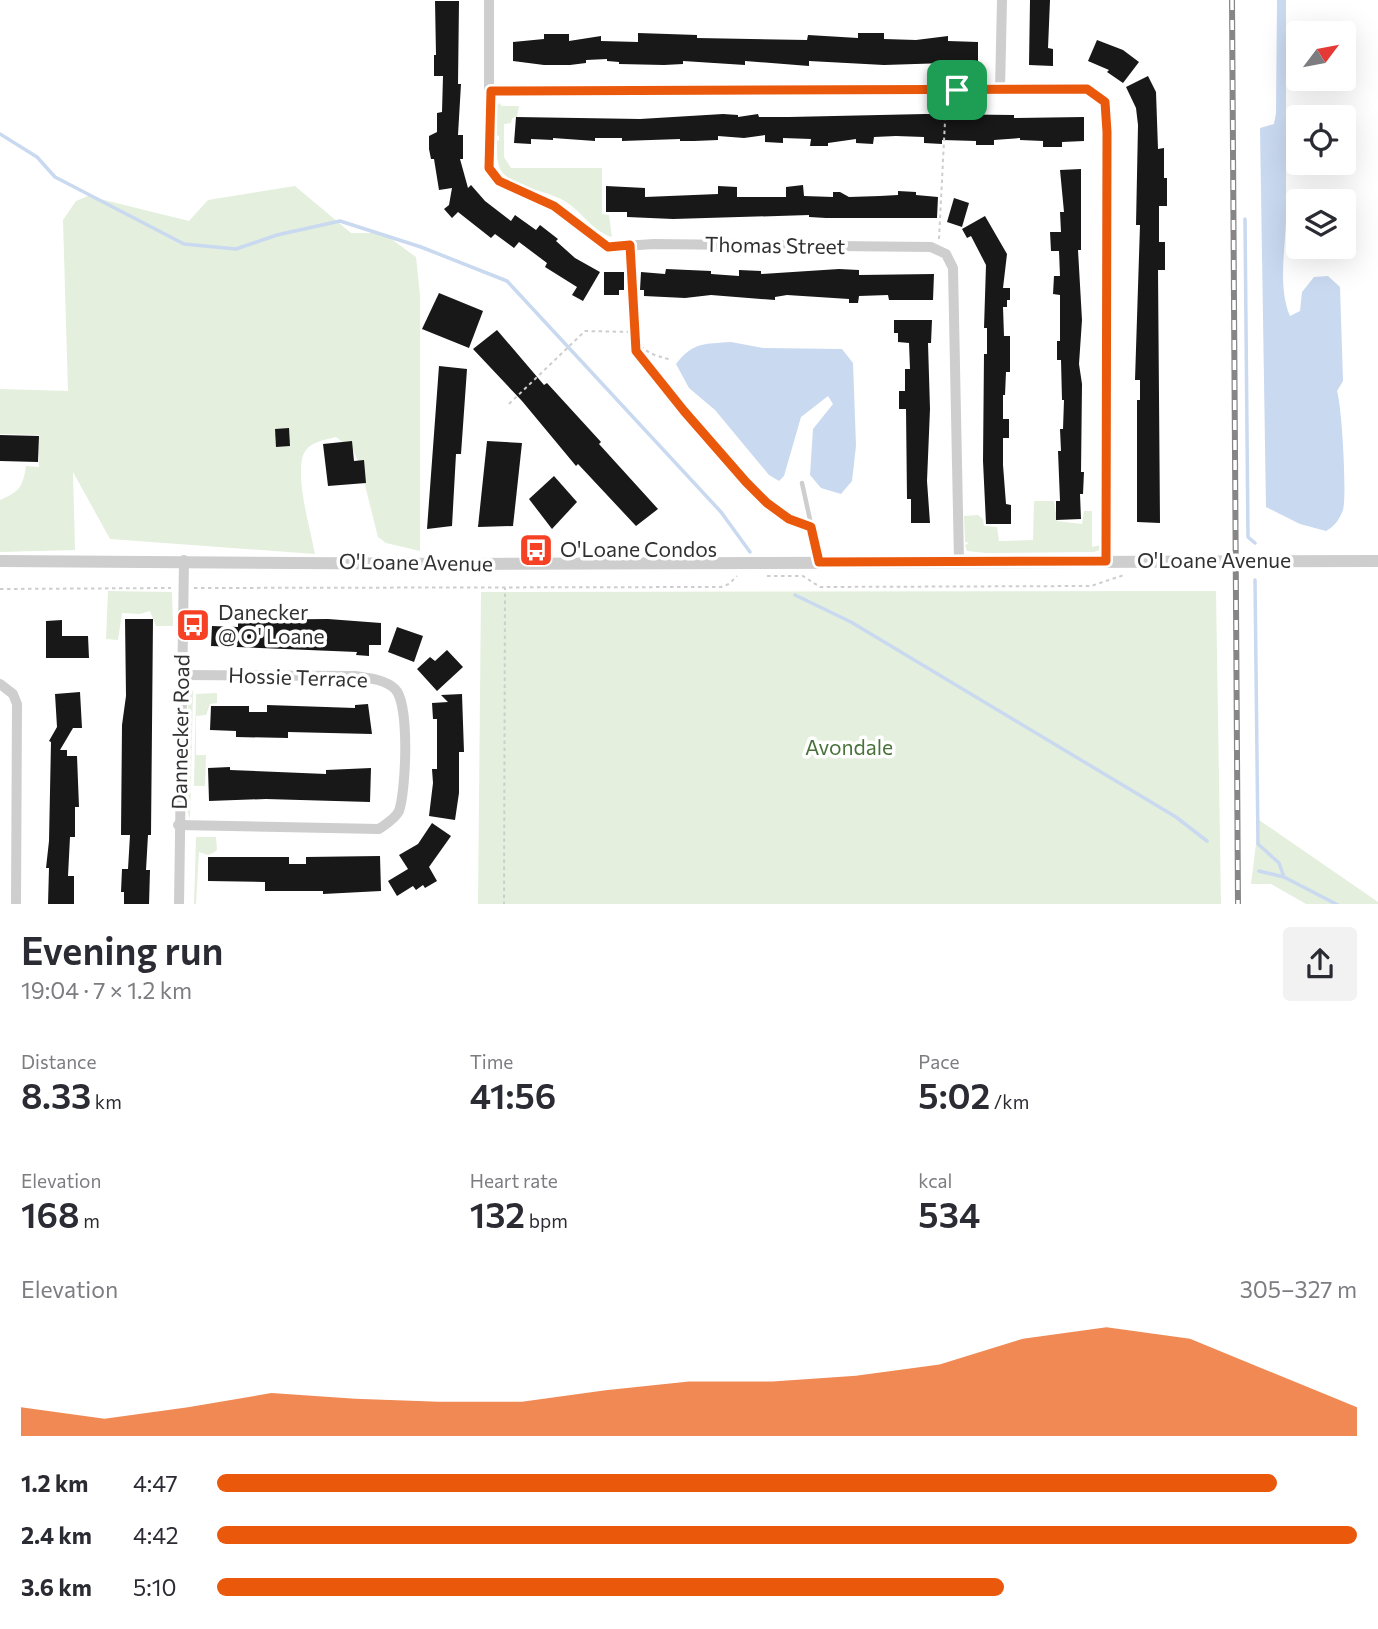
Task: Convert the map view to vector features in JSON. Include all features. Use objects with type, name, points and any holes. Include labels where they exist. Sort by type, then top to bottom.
[{"type":"street","name":"Thomas Street","points":[[489,0],[489,168],[499,181],[554,206],[608,247],[630,245],[938,249]]},
{"type":"street","points":[[1000,90],[1002,0]]},
{"type":"street","points":[[491,91],[1087,89],[1105,102],[1106,561]]},
{"type":"street","points":[[938,249],[949,258],[953,268],[958,561]]},
{"type":"street","name":"O'Loane Avenue","points":[[0,561],[184,560],[466,564],[1378,562]]},
{"type":"street","name":"Dannecker Road","points":[[178,904],[184,560]]},
{"type":"street","name":"Hossie Terrace","points":[[178,825],[379,829],[398,814],[405,711],[395,689],[381,681],[354,676],[182,676]]},
{"type":"street","points":[[0,684],[13,694],[17,705],[16,904]]},
{"type":"lane","points":[[802,483],[819,562]]},
{"type":"path","points":[[938,249],[947,90]]},
{"type":"path","points":[[630,245],[633,332],[637,342],[648,354],[672,360]]},
{"type":"path","points":[[509,404],[585,331],[633,332]]},
{"type":"path","points":[[637,342],[636,351],[746,482],[767,503],[789,519],[811,527]]},
{"type":"path","points":[[764,576],[803,576],[820,587],[1091,586],[1127,574]]},
{"type":"path","points":[[0,589],[721,587],[729,584],[734,576],[742,576]]},
{"type":"path","points":[[504,904],[505,588]]},
{"type":"green space","points":[[499,103],[502,106],[519,106],[517,117],[512,118],[511,123],[504,124],[504,157],[511,168],[602,168],[602,214],[609,215],[612,237],[598,230],[561,199],[521,185],[502,172],[497,157],[499,136],[496,135],[496,107]]},
{"type":"green space","points":[[295,186],[351,233],[383,233],[416,257],[420,295],[420,551],[386,543],[378,537],[360,465],[353,450],[336,437],[312,445],[302,459],[302,485],[315,554],[110,539],[73,472],[75,550],[0,552],[0,500],[19,488],[26,466],[39,467],[39,435],[0,434],[0,389],[68,391],[63,220],[76,201],[88,196],[189,221],[208,200]]},
{"type":"green space","points":[[1034,501],[1054,501],[1057,521],[1082,524],[1084,511],[1092,511],[1092,547],[1100,545],[1100,550],[986,553],[967,551],[965,545],[969,543],[965,542],[964,516],[978,515],[983,519],[984,526],[997,527],[999,541],[1033,540]]},
{"type":"green space","points":[[108,591],[172,592],[173,626],[156,626],[150,611],[140,614],[122,613],[118,640],[106,639]]},
{"type":"green space","name":"Avondale","points":[[1216,591],[1221,904],[478,904],[481,592]]},
{"type":"green space","points":[[191,690],[190,819],[186,806],[188,698]]},
{"type":"green space","points":[[217,693],[217,703],[210,704],[206,715],[196,716],[196,755],[206,755],[205,786],[194,786],[196,694]]},
{"type":"green space","points":[[1259,820],[1378,904],[1306,904],[1271,884],[1251,884]]},
{"type":"green space","points":[[196,837],[216,837],[217,850],[208,855],[199,852],[194,904]]},
{"type":"water","points":[[1277,0],[1286,0],[1286,221],[1283,281],[1290,316],[1300,311],[1302,292],[1314,277],[1328,276],[1340,287],[1343,381],[1337,391],[1342,432],[1344,502],[1338,520],[1326,531],[1300,524],[1266,507],[1260,128],[1274,124]]},
{"type":"water","points":[[731,342],[763,348],[842,349],[853,363],[856,446],[852,481],[841,494],[821,488],[810,475],[813,429],[833,404],[828,396],[801,417],[784,476],[779,481],[769,475],[715,410],[689,388],[676,364],[682,357],[700,346]]},
{"type":"building","points":[[1030,0],[1050,0],[1048,48],[1053,49],[1053,66],[1029,65]]},
{"type":"building","points":[[435,1],[459,1],[458,84],[461,84],[458,135],[463,135],[463,159],[460,159],[468,188],[471,185],[485,201],[511,221],[515,215],[536,230],[540,225],[558,239],[556,241],[575,258],[600,272],[583,301],[572,295],[577,287],[545,267],[547,263],[519,242],[514,248],[495,234],[491,238],[458,212],[452,218],[444,209],[449,205],[452,188],[439,190],[434,159],[431,159],[429,149],[429,136],[437,132],[437,113],[442,112],[443,76],[434,76]]},
{"type":"building","points":[[638,33],[697,35],[697,38],[807,40],[808,35],[858,38],[858,33],[884,33],[884,39],[916,40],[948,36],[948,41],[978,42],[978,62],[884,65],[809,61],[809,66],[745,61],[745,65],[683,61],[683,64],[664,65],[619,64],[607,59],[586,60],[586,63],[570,65],[544,65],[513,61],[513,42],[544,39],[544,34],[569,34],[569,41],[601,36],[601,41],[638,42]]},
{"type":"building","points":[[1097,40],[1123,50],[1139,62],[1123,83],[1107,72],[1109,70],[1088,61]]},
{"type":"building","points":[[1148,76],[1156,92],[1158,149],[1164,148],[1164,178],[1167,178],[1167,206],[1159,206],[1159,242],[1165,242],[1165,270],[1158,270],[1160,523],[1137,522],[1137,400],[1140,400],[1140,380],[1135,380],[1140,225],[1136,225],[1138,125],[1136,108],[1126,87]]},
{"type":"building","points":[[723,114],[738,117],[758,114],[759,117],[789,117],[925,114],[1014,115],[1014,118],[1084,117],[1084,141],[1062,142],[1062,147],[1043,147],[1043,141],[1020,138],[994,140],[994,145],[976,145],[976,141],[942,140],[942,144],[924,143],[924,137],[896,136],[874,137],[873,144],[856,143],[856,139],[828,143],[828,146],[810,146],[811,139],[783,138],[783,143],[765,142],[765,135],[744,138],[718,136],[718,140],[694,141],[622,141],[622,138],[595,138],[595,141],[553,138],[531,139],[531,144],[514,143],[516,117],[640,119]]},
{"type":"building","points":[[1081,169],[1081,250],[1078,250],[1082,320],[1079,364],[1082,384],[1083,494],[1080,494],[1081,519],[1056,520],[1056,501],[1060,501],[1058,451],[1061,451],[1060,429],[1063,429],[1064,400],[1061,360],[1057,360],[1057,341],[1060,341],[1060,295],[1053,294],[1054,276],[1060,276],[1059,251],[1051,251],[1050,232],[1061,232],[1060,212],[1064,212],[1060,170]]},
{"type":"building","points":[[803,185],[804,196],[833,197],[833,192],[840,192],[849,197],[880,196],[898,195],[898,191],[938,197],[937,218],[826,218],[809,215],[673,219],[627,217],[627,212],[606,212],[606,186],[645,188],[645,197],[718,194],[718,186],[737,187],[737,197],[786,197],[786,187]]},
{"type":"building","points":[[954,198],[969,203],[962,227],[947,222]]},
{"type":"building","points":[[985,216],[1007,254],[1003,288],[1010,288],[1010,300],[1007,300],[1007,307],[1003,307],[1004,336],[1010,336],[1010,372],[1006,372],[1003,395],[1003,419],[1009,419],[1009,438],[1003,438],[1003,465],[1006,504],[1011,505],[1011,524],[986,524],[983,461],[984,354],[987,354],[987,328],[984,328],[986,265],[971,236],[967,238],[962,229]]},
{"type":"building","points":[[666,269],[711,271],[711,274],[739,276],[739,270],[761,271],[761,274],[839,269],[859,270],[859,275],[934,274],[933,300],[889,300],[888,295],[859,296],[858,303],[849,303],[849,299],[787,295],[775,297],[775,300],[711,295],[685,298],[644,296],[644,290],[640,290],[641,272],[665,274]]},
{"type":"building","points":[[604,272],[624,272],[624,290],[619,290],[619,295],[604,295]]},
{"type":"building","points":[[439,293],[483,311],[469,348],[422,329]]},
{"type":"building","points":[[894,320],[932,320],[931,343],[928,343],[930,409],[927,481],[930,523],[911,523],[911,499],[907,499],[906,409],[899,409],[899,391],[905,391],[905,369],[910,369],[909,343],[898,342],[898,333],[894,333]]},
{"type":"building","points":[[497,330],[544,385],[547,383],[601,442],[599,444],[658,509],[636,526],[578,464],[576,466],[522,401],[473,349]]},
{"type":"building","points":[[439,366],[467,369],[461,454],[456,454],[452,526],[427,529]]},
{"type":"building","points":[[289,428],[290,446],[276,447],[275,429]]},
{"type":"building","points":[[0,435],[39,436],[38,462],[0,461]]},
{"type":"building","points":[[352,441],[354,461],[364,460],[366,483],[328,486],[323,444]]},
{"type":"building","points":[[487,441],[522,443],[513,526],[478,527]]},
{"type":"building","points":[[554,476],[577,502],[552,529],[529,499]]},
{"type":"building","points":[[125,619],[153,619],[151,835],[148,835],[146,870],[150,870],[149,904],[124,904],[124,892],[121,892],[122,869],[128,869],[130,835],[121,835],[122,725],[126,696]]},
{"type":"building","points":[[328,619],[381,623],[381,645],[369,645],[369,656],[356,655],[357,652],[211,646],[212,626],[238,627],[238,620]]},
{"type":"building","points":[[62,620],[62,636],[88,636],[89,658],[46,658],[46,621]]},
{"type":"building","points":[[397,627],[423,636],[414,662],[388,652]]},
{"type":"building","points":[[447,650],[463,667],[437,691],[417,669],[430,657],[435,661]]},
{"type":"building","points":[[80,692],[82,728],[73,728],[60,750],[67,750],[67,756],[77,756],[79,807],[75,807],[75,837],[70,837],[68,876],[74,876],[74,904],[48,904],[49,868],[46,868],[49,841],[49,741],[57,727],[55,694]]},
{"type":"building","points":[[462,694],[464,752],[459,752],[459,793],[455,820],[429,816],[432,769],[437,769],[437,719],[433,719],[432,703],[448,702],[441,695]]},
{"type":"building","points":[[368,704],[372,734],[288,732],[288,738],[236,737],[236,731],[210,730],[211,706],[249,706],[249,712],[267,712],[267,705],[355,708],[355,705]]},
{"type":"building","points":[[230,767],[230,770],[326,774],[326,770],[371,768],[370,802],[266,799],[209,801],[208,768]]},
{"type":"building","points":[[432,823],[451,836],[429,867],[437,881],[416,890],[413,886],[397,896],[388,881],[408,869],[399,855],[418,844]]},
{"type":"building","points":[[380,856],[381,891],[323,894],[323,891],[265,891],[265,882],[208,881],[208,857],[289,857],[289,864],[306,864],[306,857]]},
{"type":"waterway","points":[[0,134],[37,157],[55,177],[184,244],[236,249],[277,235],[340,221],[421,247],[507,281],[721,512],[750,552]]},
{"type":"waterway","points":[[1245,219],[1248,537],[1255,543]]},
{"type":"waterway","points":[[1255,580],[1258,844],[1279,863],[1284,877]]},
{"type":"waterway","points":[[795,595],[851,622],[1176,817],[1207,841]]},
{"type":"waterway","points":[[1259,871],[1284,877],[1336,904]]},
{"type":"railway","points":[[1232,0],[1238,904]]},
{"type":"place","name":"O'Loane Condos","points":[[536,550]]},
{"type":"place","name":"Danecker @ O' Loane","points":[[193,625]]},
{"type":"route","points":[[1087,89],[1105,102],[1106,561],[819,562],[811,527],[789,519],[767,503],[746,482],[713,446],[636,351],[630,245],[608,247],[599,243],[571,217],[554,206],[499,181],[489,168],[491,91],[957,90],[1087,89]]}]
